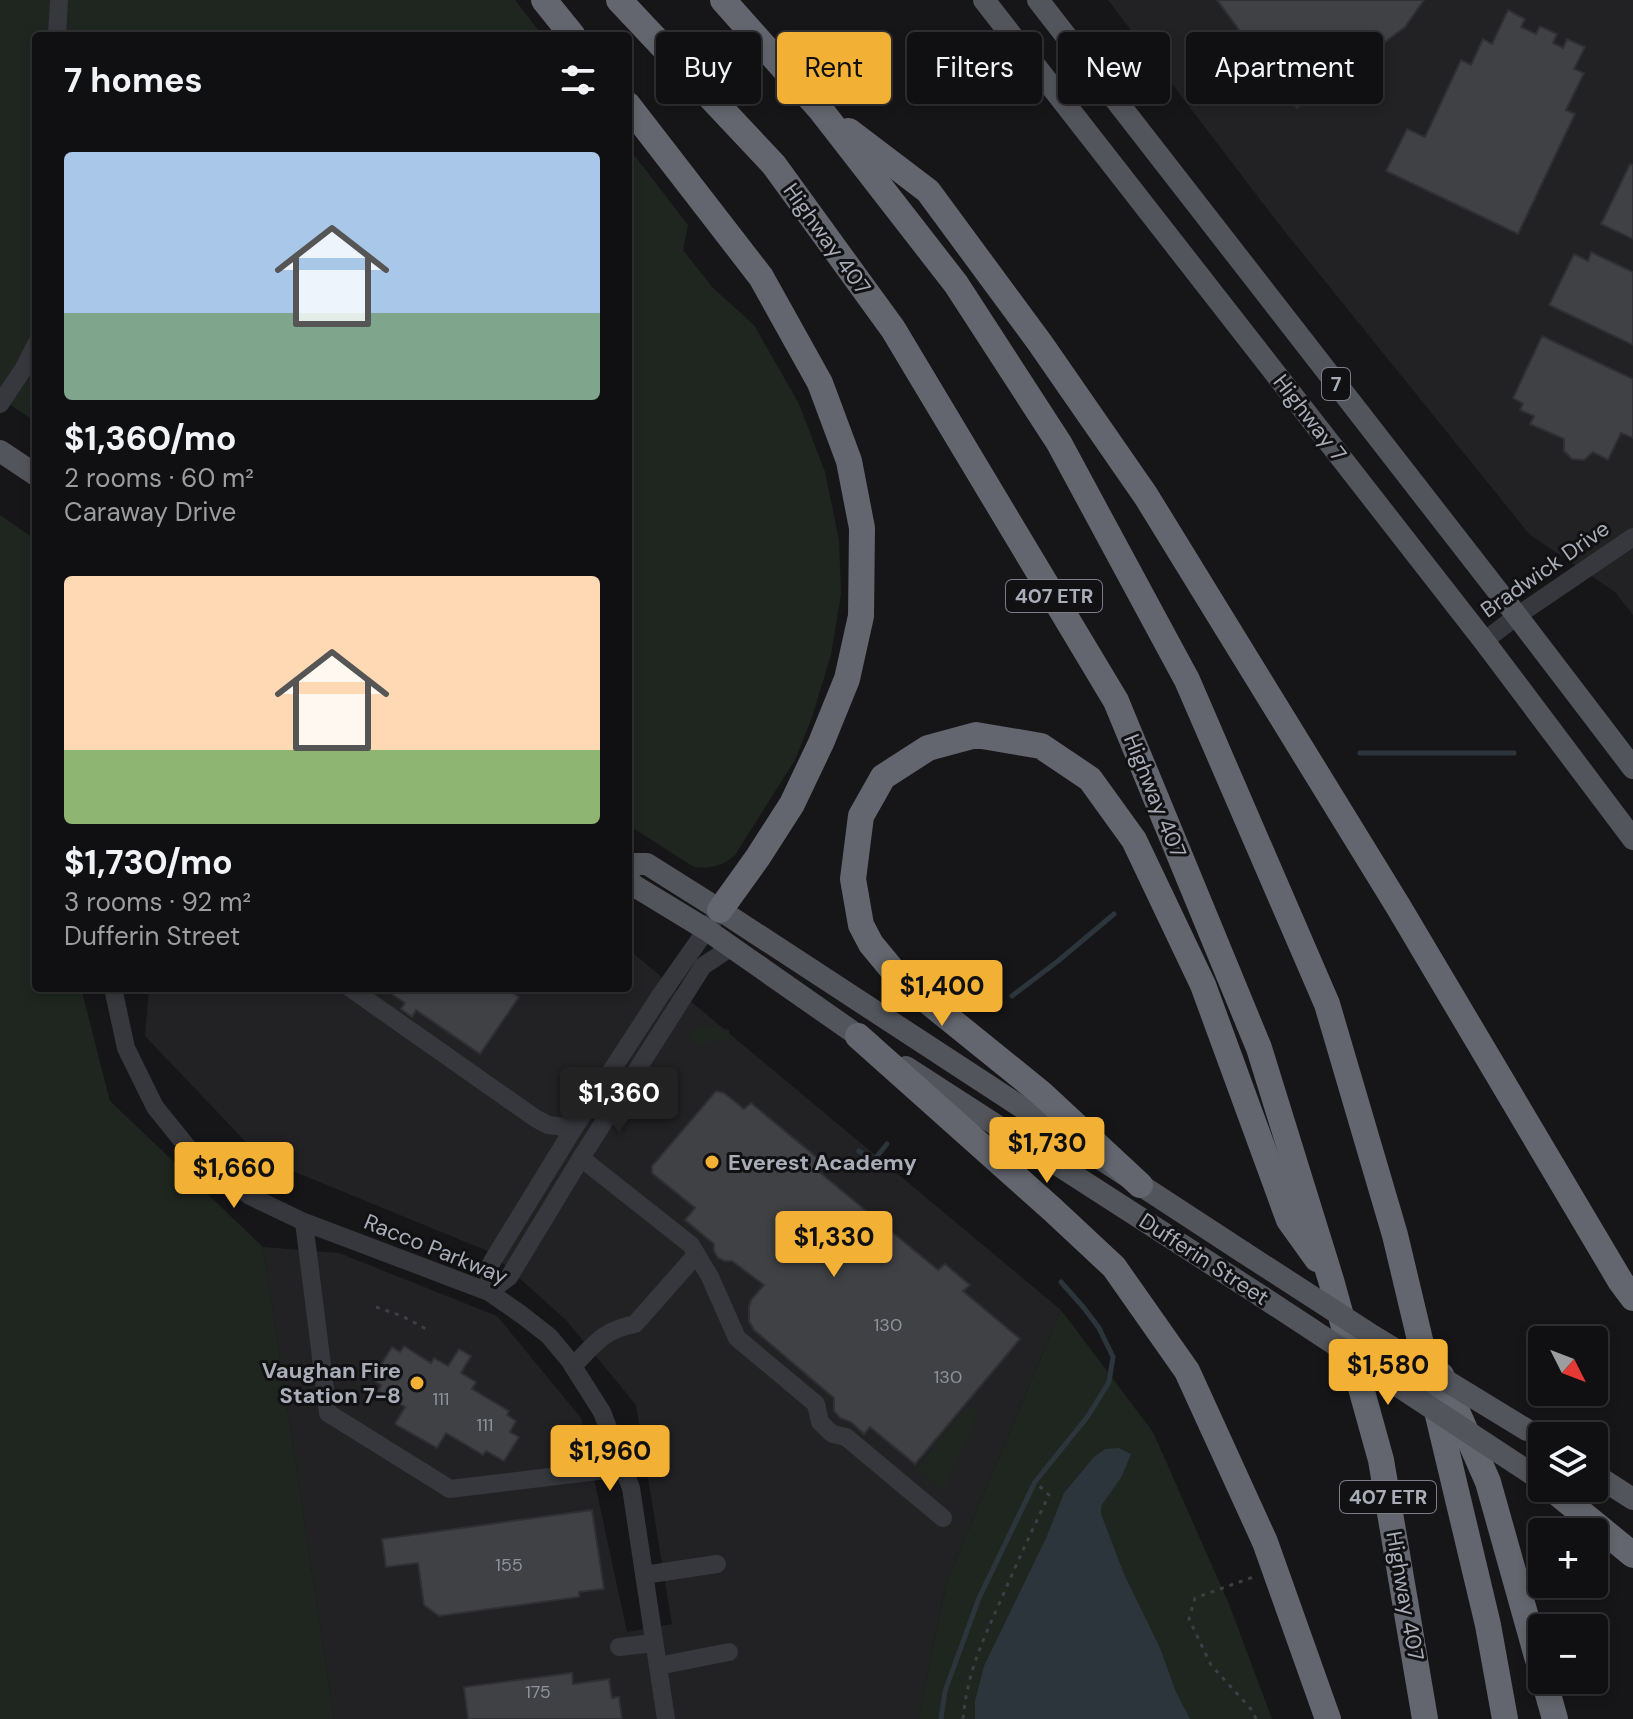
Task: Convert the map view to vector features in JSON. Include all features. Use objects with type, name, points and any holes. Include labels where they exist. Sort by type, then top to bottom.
[{"type":"highway","points":[[544,0],[570,32]]},
{"type":"highway","name":"Highway 407","points":[[619,0],[774,165],[893,329],[1116,701],[1259,1048],[1331,1280],[1381,1460],[1425,1719]]},
{"type":"highway","name":"407 ETR","points":[[723,0],[820,109],[956,284],[1059,443],[1187,680],[1327,1004],[1395,1235],[1488,1625],[1505,1719]]},
{"type":"highway","points":[[820,109],[928,191],[1040,343],[1146,496],[1382,880],[1633,1298]]},
{"type":"highway","points":[[632,110],[761,277],[820,383],[849,461],[862,528],[861,616],[847,679],[792,804],[713,920]]},
{"type":"highway","points":[[1140,1185],[1041,1093],[900,979],[871,944],[861,925],[853,879],[861,816],[883,777],[928,748],[976,735],[1041,746],[1090,779],[1134,840],[1203,985],[1289,1220],[1331,1280]]},
{"type":"highway","points":[[858,1036],[1114,1267],[1187,1371],[1265,1542],[1328,1719]]},
{"type":"highway","points":[[1414,1315],[1488,1482],[1528,1624]]},
{"type":"highway","points":[[1568,1502],[1633,1555]]},
{"type":"highway","points":[[1548,1694],[1555,1719]]},
{"type":"main road","name":"Highway 7","points":[[984,0],[1484,641],[1633,839]]},
{"type":"main road","name":"Highway 7","points":[[1038,0],[1633,768]]},
{"type":"main road","points":[[0,451],[32,472]]},
{"type":"main road","name":"Dufferin Street","points":[[632,864],[647,864],[713,920],[730,948],[858,1036],[1528,1472]]},
{"type":"main road","name":"Dufferin Street","points":[[632,884],[713,920],[1528,1431]]},
{"type":"main road","points":[[1608,1483],[1633,1499]]},
{"type":"main road","name":"Dufferin Street","points":[[1573,1502],[1633,1541]]},
{"type":"street","points":[[57,32],[59,0]]},
{"type":"street","points":[[0,404],[32,352]]},
{"type":"street","name":"Bradwick Drive","points":[[1484,641],[1633,537]]},
{"type":"street","points":[[489,1292],[490,1266],[574,1128],[713,920]]},
{"type":"street","points":[[489,1292],[511,1274],[703,966],[730,948]]},
{"type":"street","name":"Racco Parkway","points":[[114,992],[126,1048],[155,1107],[197,1159],[250,1196],[304,1222],[489,1292],[549,1336],[573,1366],[602,1412],[631,1488],[666,1719]]},
{"type":"street","points":[[356,992],[535,1118],[548,1125],[574,1128]]},
{"type":"street","points":[[581,1158],[691,1245],[710,1277],[737,1338],[816,1404],[820,1422],[833,1434],[846,1437],[943,1518]]},
{"type":"street","points":[[304,1222],[328,1413],[450,1489],[623,1468]]},
{"type":"street","points":[[573,1366],[604,1335],[635,1324],[696,1255]]},
{"type":"street","points":[[644,1575],[717,1564]]},
{"type":"street","points":[[619,1647],[654,1643]]},
{"type":"street","points":[[658,1666],[729,1652]]},
{"type":"path","points":[[376,1307],[430,1331]]},
{"type":"path","points":[[963,1719],[973,1664],[1049,1495],[1035,1482]]},
{"type":"path","points":[[1256,1719],[1251,1709],[1211,1665],[1189,1619],[1195,1598],[1275,1569]]},
{"type":"shaded area","points":[[0,0],[515,0],[540,32],[32,32],[32,419],[0,398]]},
{"type":"shaded area","points":[[1108,0],[1633,0],[1633,615],[1615,592],[1530,535],[1278,223],[1187,104],[1383,104],[1383,32],[1186,32],[1186,102],[1170,81],[1170,32],[1132,32]]},
{"type":"shaded area","points":[[632,152],[688,225],[683,250],[713,288],[754,325],[799,404],[825,472],[839,540],[841,594],[831,655],[795,760],[735,855],[711,867],[694,867],[632,828]]},
{"type":"shaded area","points":[[0,515],[32,537],[32,992],[82,992],[110,1101],[263,1247],[334,1719],[0,1719]]},
{"type":"shaded area","points":[[632,952],[1061,1310],[947,1581],[918,1719],[334,1719],[263,1247],[339,1253],[497,1316],[581,1418],[627,1632],[672,1624],[636,1405],[566,1320],[490,1252],[261,1158],[145,1036],[149,992],[632,992]]},
{"type":"shaded area","points":[[709,1026],[729,1030],[730,1038],[692,1046],[690,1034]]},
{"type":"shaded area","points":[[1061,1310],[1153,1432],[1229,1604],[1272,1719],[918,1719],[947,1581]]},
{"type":"shaded area","points":[[968,1405],[978,1412],[944,1491],[916,1469]]},
{"type":"shaded area","points":[[1119,1448],[1131,1454],[1122,1476],[1101,1506],[1101,1514],[1124,1574],[1190,1719],[975,1719],[975,1701],[984,1666],[1047,1536],[1064,1493],[1094,1457],[1105,1449]]},
{"type":"building","points":[[1217,0],[1424,0],[1405,27],[1383,44],[1383,32],[1241,32]]},
{"type":"building","points":[[1508,10],[1525,19],[1521,27],[1536,34],[1540,26],[1557,34],[1553,43],[1563,48],[1567,39],[1585,47],[1574,69],[1584,73],[1566,110],[1575,114],[1518,234],[1386,171],[1407,129],[1425,137],[1461,60],[1471,65],[1483,39],[1492,44]]},
{"type":"building","points":[[1630,164],[1633,165],[1633,239],[1601,224]]},
{"type":"building","points":[[1591,252],[1633,272],[1633,345],[1549,305],[1574,254],[1588,261]]},
{"type":"building","points":[[1542,336],[1633,379],[1633,438],[1621,433],[1608,460],[1593,452],[1584,460],[1572,459],[1564,451],[1564,439],[1530,424],[1534,416],[1520,410],[1523,404],[1513,398]]},
{"type":"building","points":[[389,992],[512,992],[519,997],[480,1054],[416,1010],[412,1017],[401,1009],[405,1003]]},
{"type":"building","points":[[716,1091],[724,1093],[744,1109],[751,1103],[826,1165],[818,1171],[938,1270],[945,1264],[970,1285],[963,1291],[1020,1339],[915,1464],[870,1427],[864,1434],[851,1422],[840,1418],[834,1411],[834,1398],[754,1330],[749,1321],[749,1307],[764,1285],[732,1261],[718,1258],[714,1244],[685,1220],[695,1208],[652,1173],[652,1166]]},
{"type":"building","points":[[404,1346],[431,1363],[434,1358],[448,1366],[459,1349],[471,1356],[461,1373],[476,1382],[472,1389],[509,1411],[507,1415],[516,1421],[510,1432],[519,1437],[504,1461],[486,1451],[483,1455],[446,1433],[437,1448],[395,1424],[405,1407],[378,1391],[381,1385],[372,1379],[392,1347],[400,1352]]},
{"type":"building","points":[[592,1510],[604,1589],[579,1592],[579,1597],[439,1616],[424,1605],[418,1563],[386,1567],[382,1539]]},
{"type":"building","points":[[572,1673],[573,1684],[609,1679],[612,1698],[619,1697],[622,1719],[468,1719],[464,1687]]},
{"type":"waterway","points":[[1360,753],[1514,753]]},
{"type":"waterway","points":[[1012,996],[1114,914]]},
{"type":"waterway","points":[[859,1151],[873,1161],[887,1144]]},
{"type":"waterway","points":[[941,1719],[945,1691],[979,1598],[1035,1482],[1088,1416],[1109,1382],[1113,1357],[1099,1328],[1061,1282]]},
{"type":"place","name":"Everest Academy","points":[[712,1162]]},
{"type":"place","name":"Vaughan Fire Station 7-8","points":[[417,1383]]}]
